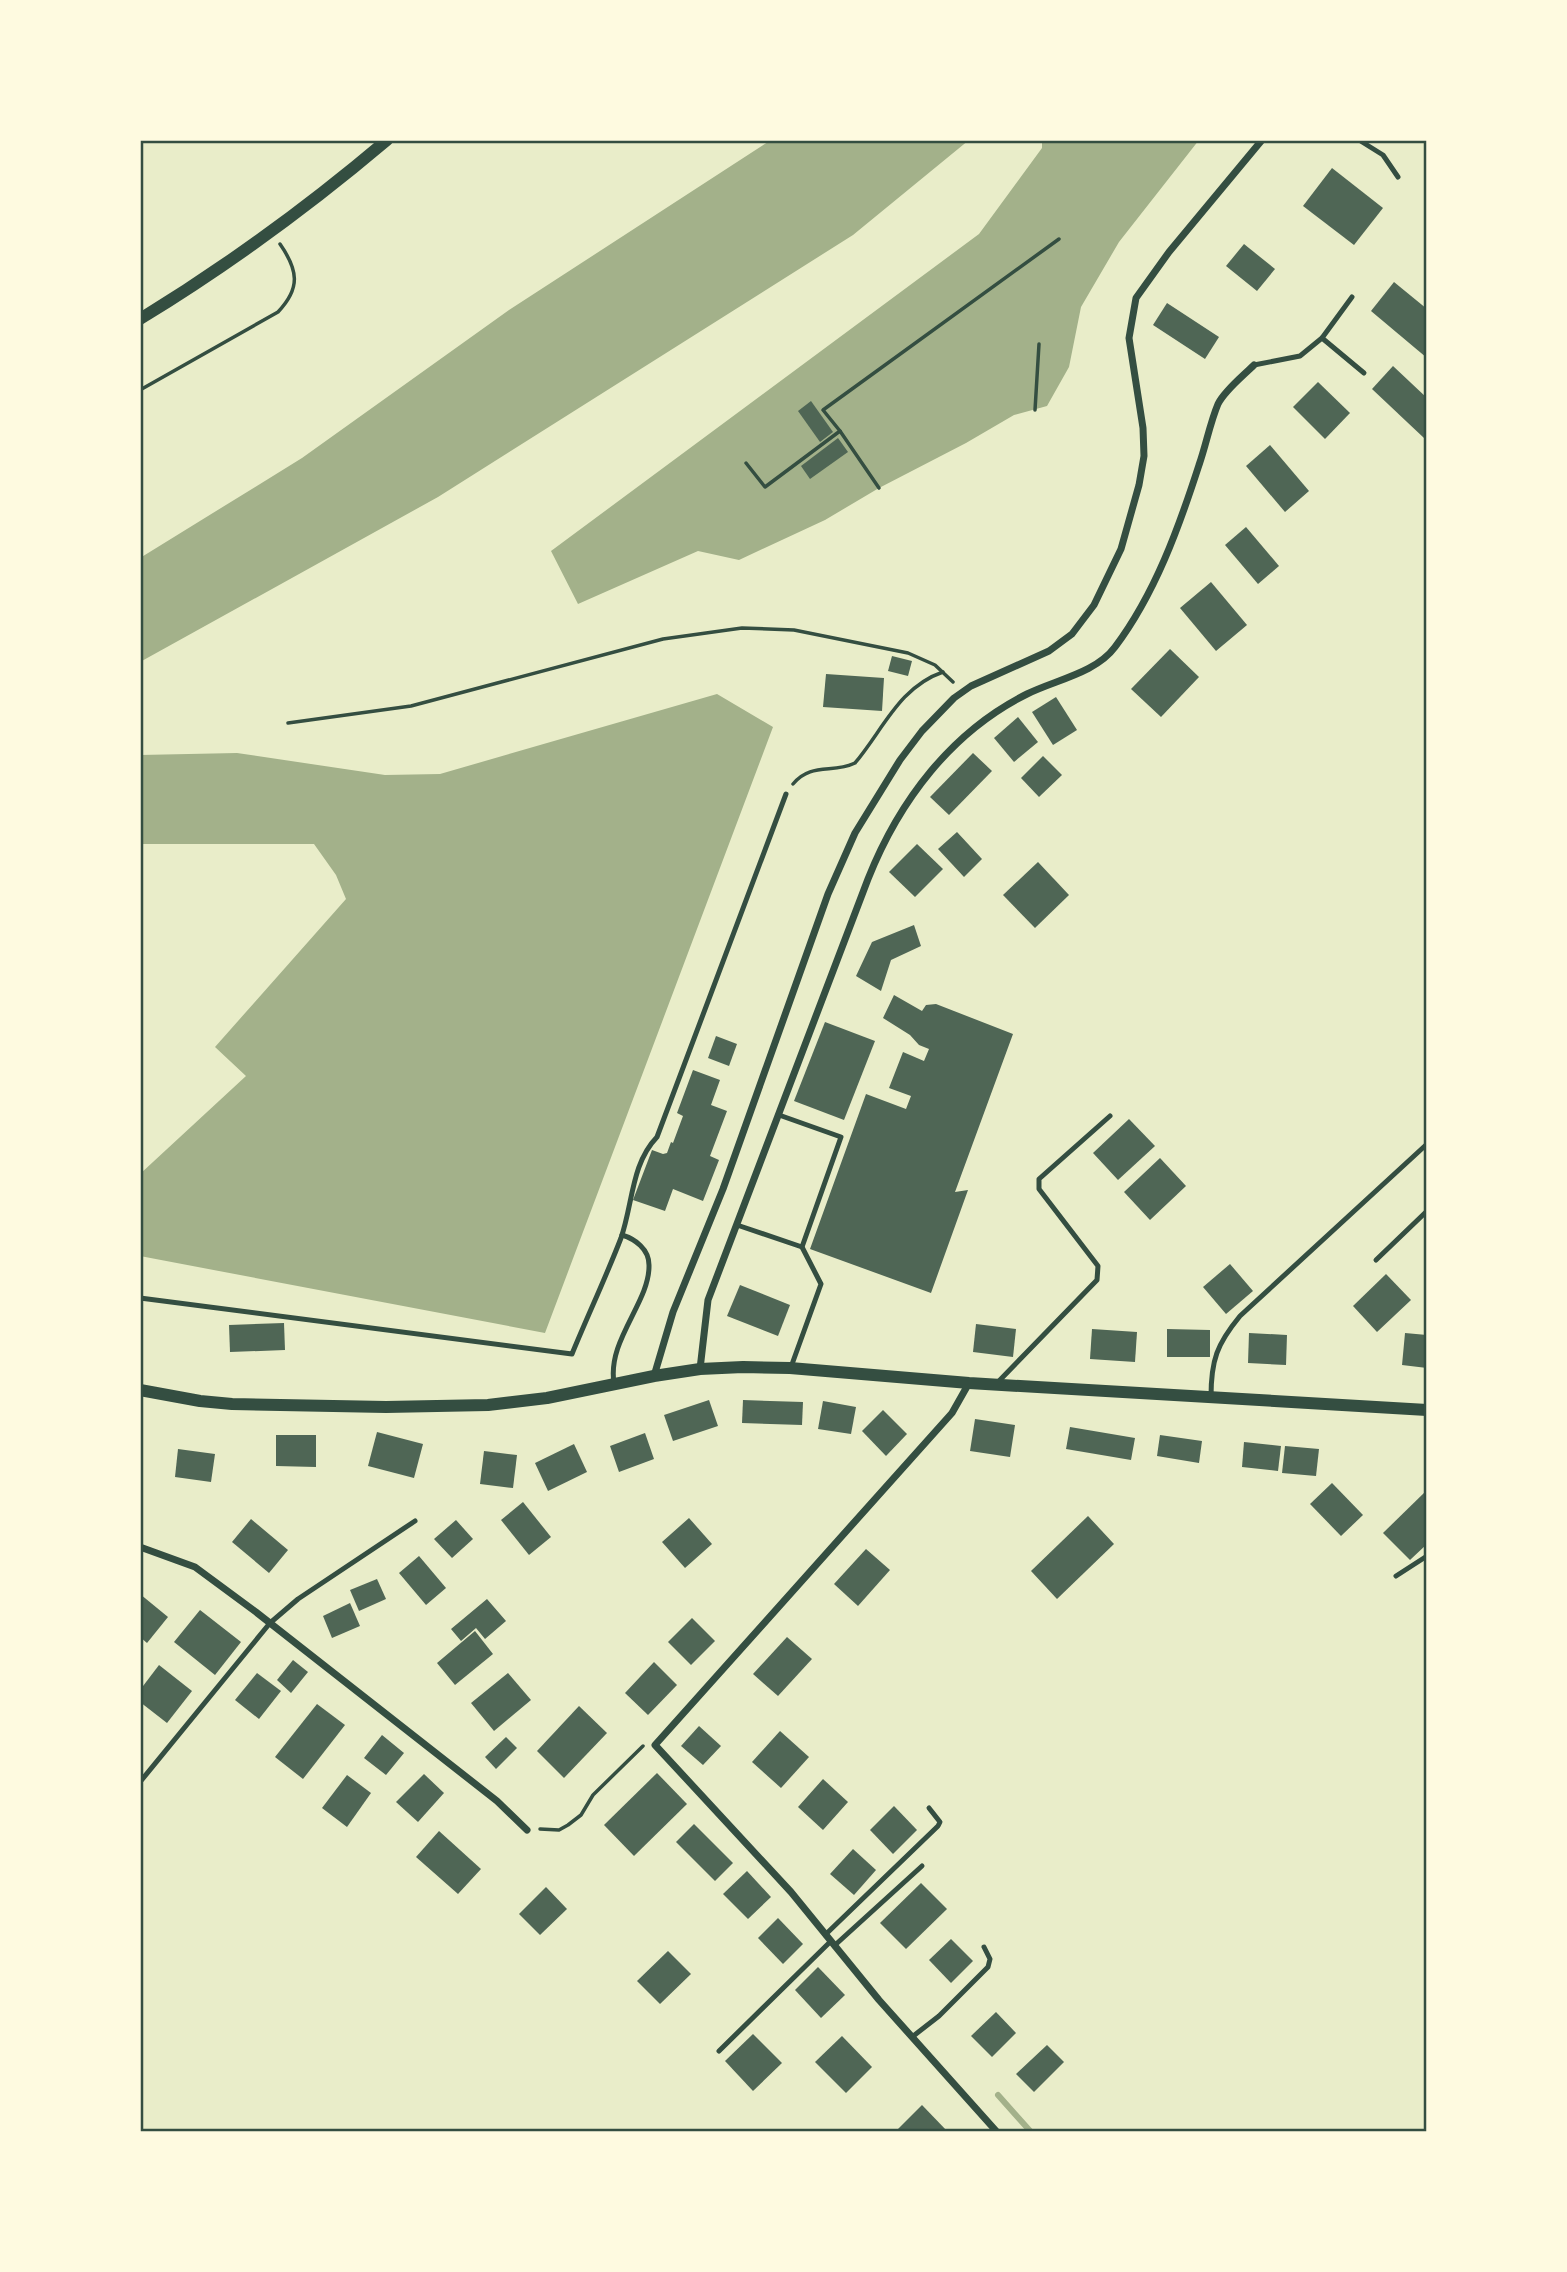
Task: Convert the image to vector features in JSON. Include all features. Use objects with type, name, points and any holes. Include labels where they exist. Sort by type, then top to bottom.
[{"type":"street","points":[[140,319],[271,231],[387,140]]},
{"type":"street","points":[[654,1376],[673,1312],[723,1189],[828,894],[843,859],[869,808],[922,731],[961,692],[1049,651],[1072,634],[1094,605],[1127,530],[1144,456],[1143,428],[1129,338],[1136,298],[1169,252],[1262,140]]},
{"type":"street","points":[[700,1369],[709,1300],[868,878],[895,820],[927,775],[970,731],[995,712],[1027,694],[1091,666],[1113,650],[1152,588],[1182,513],[1219,401],[1254,365]]},
{"type":"street","points":[[140,1390],[232,1404],[386,1407],[488,1405],[547,1398],[614,1383],[700,1369],[790,1368],[969,1383],[1427,1409]]},
{"type":"street","points":[[969,1383],[952,1413],[655,1745],[791,1892],[832,1944],[997,2132]]},
{"type":"street","points":[[140,1547],[195,1567],[271,1623],[497,1801],[527,1830]]},
{"type":"lane","points":[[1359,140],[1384,155],[1398,177]]},
{"type":"lane","points":[[1254,365],[1300,356],[1322,338],[1352,297]]},
{"type":"lane","points":[[1322,338],[1364,373]]},
{"type":"lane","points":[[140,1298],[572,1353],[622,1235],[629,1197],[646,1148],[657,1137],[786,794]]},
{"type":"lane","points":[[779,1115],[841,1137],[802,1247]]},
{"type":"lane","points":[[996,1384],[1097,1280],[1099,1272],[1093,1257],[1039,1189],[1039,1179],[1110,1116]]},
{"type":"lane","points":[[1211,1397],[1211,1371],[1223,1338],[1240,1316],[1427,1144]]},
{"type":"lane","points":[[1376,1259],[1427,1211]]},
{"type":"lane","points":[[737,1225],[802,1247],[821,1284],[790,1368]]},
{"type":"lane","points":[[614,1383],[612,1369],[647,1279],[649,1265],[642,1247],[634,1239],[622,1235]]},
{"type":"lane","points":[[140,1782],[271,1623],[298,1598],[415,1521]]},
{"type":"lane","points":[[1396,1576],[1427,1556]]},
{"type":"lane","points":[[825,1935],[938,1826],[940,1822],[929,1808]]},
{"type":"lane","points":[[719,2051],[832,1944],[922,1866]]},
{"type":"lane","points":[[912,2037],[939,2016],[988,1966],[990,1959],[984,1947]]},
{"type":"path","points":[[140,390],[262,322],[285,305],[291,296],[295,276],[289,257],[271,231]]},
{"type":"path","points":[[879,488],[823,410],[1059,239]]},
{"type":"path","points":[[1035,410],[1039,344]]},
{"type":"path","points":[[746,463],[765,487],[840,431]]},
{"type":"path","points":[[288,723],[411,706],[663,639],[742,628],[793,631],[908,653],[935,665],[961,692]]},
{"type":"path","points":[[786,794],[798,778],[817,768],[845,768],[855,763],[908,692],[920,682],[943,672]]},
{"type":"path","points":[[527,1830],[559,1830],[568,1825],[581,1815],[593,1795],[640,1746],[655,1745]]},
{"type":"shaded area","points":[[771,140],[969,140],[853,235],[438,497],[140,662],[140,558],[302,458],[509,310]]},
{"type":"shaded area","points":[[1042,140],[1199,140],[1119,242],[1081,307],[1069,367],[1047,406],[1014,415],[825,520],[739,560],[698,551],[578,604],[551,551],[979,234],[1042,148]]},
{"type":"shaded area","points":[[717,694],[773,727],[545,1333],[140,1256],[140,1174],[246,1076],[215,1047],[346,899],[336,875],[314,844],[140,844],[140,755],[237,753],[385,775],[440,774]]},
{"type":"building","points":[[1332,168],[1383,208],[1354,245],[1303,206]]},
{"type":"building","points":[[1244,244],[1275,269],[1257,291],[1226,266]]},
{"type":"building","points":[[1394,282],[1427,309],[1427,358],[1371,311]]},
{"type":"building","points":[[1167,303],[1219,337],[1205,359],[1153,325]]},
{"type":"building","points":[[1393,366],[1427,398],[1427,435],[1424,438],[1372,389]]},
{"type":"building","points":[[1318,382],[1350,413],[1325,439],[1293,407]]},
{"type":"building","points":[[811,401],[833,432],[820,442],[798,411]]},
{"type":"building","points":[[838,438],[848,452],[810,479],[801,466]]},
{"type":"building","points":[[1270,445],[1309,491],[1285,512],[1246,466]]},
{"type":"building","points":[[1246,527],[1279,566],[1258,584],[1225,545]]},
{"type":"building","points":[[1211,582],[1247,625],[1216,651],[1180,608]]},
{"type":"building","points":[[1170,649],[1199,677],[1161,717],[1131,689]]},
{"type":"building","points":[[892,656],[912,661],[908,676],[888,671]]},
{"type":"building","points":[[826,674],[884,678],[882,711],[823,707]]},
{"type":"building","points":[[1056,697],[1077,730],[1053,745],[1032,712]]},
{"type":"building","points":[[1018,717],[1038,742],[1014,762],[994,738]]},
{"type":"building","points":[[973,753],[992,771],[949,815],[930,797]]},
{"type":"building","points":[[1043,756],[1062,775],[1039,797],[1021,778]]},
{"type":"building","points":[[957,832],[982,859],[964,877],[938,849]]},
{"type":"building","points":[[917,844],[943,869],[915,897],[889,872]]},
{"type":"building","points":[[1038,862],[1069,895],[1035,928],[1003,895]]},
{"type":"building","points":[[914,925],[921,946],[891,960],[881,991],[856,976],[872,942]]},
{"type":"building","points":[[894,995],[922,1011],[926,1005],[936,1004],[1013,1034],[955,1192],[968,1190],[931,1293],[810,1249],[866,1094],[906,1109],[911,1096],[889,1088],[903,1052],[924,1061],[929,1049],[919,1045],[910,1035],[883,1018]]},
{"type":"building","points":[[825,1022],[875,1041],[844,1120],[794,1101]]},
{"type":"building","points":[[716,1036],[737,1044],[729,1066],[708,1058]]},
{"type":"building","points":[[693,1070],[720,1080],[711,1105],[727,1111],[710,1156],[719,1160],[703,1201],[673,1189],[665,1211],[633,1200],[652,1150],[667,1153],[671,1142],[673,1143],[683,1116],[677,1113]]},
{"type":"building","points":[[1129,1119],[1155,1146],[1118,1180],[1093,1153]]},
{"type":"building","points":[[1160,1158],[1186,1186],[1150,1220],[1124,1192]]},
{"type":"building","points":[[1230,1264],[1253,1291],[1226,1314],[1203,1287]]},
{"type":"building","points":[[1386,1274],[1411,1300],[1377,1332],[1353,1306]]},
{"type":"building","points":[[740,1285],[790,1305],[778,1336],[727,1316]]},
{"type":"building","points":[[284,1323],[285,1350],[230,1352],[229,1325]]},
{"type":"building","points":[[976,1324],[1016,1329],[1013,1357],[973,1352]]},
{"type":"building","points":[[1092,1329],[1137,1332],[1135,1362],[1090,1359]]},
{"type":"building","points":[[1167,1329],[1210,1330],[1210,1357],[1167,1357]]},
{"type":"building","points":[[1249,1333],[1287,1335],[1286,1365],[1248,1363]]},
{"type":"building","points":[[1405,1333],[1427,1335],[1427,1368],[1402,1365]]},
{"type":"building","points":[[709,1400],[718,1426],[673,1441],[664,1415]]},
{"type":"building","points":[[743,1400],[803,1402],[802,1425],[742,1423]]},
{"type":"building","points":[[823,1401],[856,1407],[851,1434],[818,1429]]},
{"type":"building","points":[[883,1410],[907,1434],[886,1456],[862,1431]]},
{"type":"building","points":[[975,1419],[1015,1425],[1010,1457],[970,1451]]},
{"type":"building","points":[[1070,1427],[1135,1438],[1131,1460],[1066,1449]]},
{"type":"building","points":[[377,1432],[423,1444],[414,1478],[368,1466]]},
{"type":"building","points":[[645,1433],[654,1459],[619,1472],[610,1446]]},
{"type":"building","points":[[276,1435],[316,1435],[316,1467],[276,1466]]},
{"type":"building","points":[[1160,1435],[1202,1441],[1199,1463],[1157,1456]]},
{"type":"building","points":[[1244,1442],[1281,1446],[1278,1471],[1242,1467]]},
{"type":"building","points":[[574,1444],[587,1472],[548,1491],[535,1463]]},
{"type":"building","points":[[1285,1446],[1319,1449],[1316,1476],[1282,1473]]},
{"type":"building","points":[[178,1449],[215,1454],[211,1482],[175,1477]]},
{"type":"building","points":[[484,1451],[517,1455],[513,1488],[480,1484]]},
{"type":"building","points":[[1332,1483],[1363,1515],[1341,1536],[1310,1504]]},
{"type":"building","points":[[1427,1490],[1427,1544],[1410,1560],[1383,1533]]},
{"type":"building","points":[[523,1502],[551,1537],[529,1555],[501,1520]]},
{"type":"building","points":[[1088,1516],[1114,1544],[1057,1599],[1031,1571]]},
{"type":"building","points":[[689,1518],[712,1544],[685,1568],[662,1542]]},
{"type":"building","points":[[251,1519],[288,1550],[269,1573],[232,1542]]},
{"type":"building","points":[[456,1520],[473,1539],[452,1558],[434,1539]]},
{"type":"building","points":[[866,1549],[890,1570],[858,1606],[834,1584]]},
{"type":"building","points":[[419,1556],[446,1588],[426,1605],[399,1573]]},
{"type":"building","points":[[377,1579],[386,1599],[359,1611],[350,1590]]},
{"type":"building","points":[[140,1594],[168,1617],[147,1643],[140,1637]]},
{"type":"building","points":[[487,1599],[506,1621],[485,1639],[476,1628],[461,1641],[451,1629]]},
{"type":"building","points":[[350,1603],[360,1626],[332,1638],[323,1616]]},
{"type":"building","points":[[200,1610],[241,1642],[215,1675],[174,1642]]},
{"type":"building","points":[[692,1618],[715,1641],[691,1665],[668,1642]]},
{"type":"building","points":[[475,1631],[493,1654],[455,1685],[437,1663]]},
{"type":"building","points":[[787,1637],[812,1659],[778,1696],[753,1674]]},
{"type":"building","points":[[293,1660],[308,1672],[291,1693],[277,1680]]},
{"type":"building","points":[[654,1662],[677,1685],[648,1715],[625,1693]]},
{"type":"building","points":[[159,1665],[192,1691],[167,1723],[140,1702],[140,1690]]},
{"type":"building","points":[[257,1673],[281,1691],[259,1719],[235,1700]]},
{"type":"building","points":[[508,1673],[531,1700],[494,1731],[471,1703]]},
{"type":"building","points":[[317,1704],[345,1725],[303,1779],[275,1757]]},
{"type":"building","points":[[579,1706],[607,1733],[564,1778],[537,1751]]},
{"type":"building","points":[[699,1726],[721,1746],[703,1765],[681,1746]]},
{"type":"building","points":[[780,1731],[809,1757],[781,1788],[752,1762]]},
{"type":"building","points":[[382,1735],[404,1753],[386,1775],[364,1758]]},
{"type":"building","points":[[506,1737],[517,1748],[496,1769],[485,1757]]},
{"type":"building","points":[[657,1773],[687,1804],[634,1856],[604,1825]]},
{"type":"building","points":[[424,1774],[444,1793],[418,1822],[396,1802]]},
{"type":"building","points":[[347,1775],[371,1793],[347,1827],[322,1808]]},
{"type":"building","points":[[823,1779],[848,1802],[823,1830],[798,1807]]},
{"type":"building","points":[[894,1806],[917,1830],[893,1854],[870,1830]]},
{"type":"building","points":[[694,1824],[733,1863],[715,1881],[676,1842]]},
{"type":"building","points":[[439,1831],[481,1869],[458,1894],[416,1857]]},
{"type":"building","points":[[853,1849],[876,1870],[854,1895],[830,1874]]},
{"type":"building","points":[[747,1871],[771,1897],[748,1919],[723,1894]]},
{"type":"building","points":[[921,1883],[947,1909],[906,1949],[880,1923]]},
{"type":"building","points":[[546,1887],[567,1909],[540,1935],[519,1914]]},
{"type":"building","points":[[778,1918],[803,1944],[783,1964],[758,1938]]},
{"type":"building","points":[[951,1939],[973,1961],[951,1983],[929,1960]]},
{"type":"building","points":[[668,1951],[691,1974],[660,2004],[637,1981]]},
{"type":"building","points":[[818,1967],[845,1995],[821,2018],[795,1990]]},
{"type":"building","points":[[996,2012],[1016,2033],[992,2057],[971,2036]]},
{"type":"building","points":[[753,2034],[782,2063],[753,2091],[725,2061]]},
{"type":"building","points":[[842,2036],[872,2067],[846,2093],[815,2062]]},
{"type":"building","points":[[1047,2045],[1064,2062],[1034,2092],[1016,2074]]},
{"type":"building","points":[[922,2105],[948,2132],[895,2132]]},
{"type":"waterway","points":[[998,2095],[1031,2132]]}]
